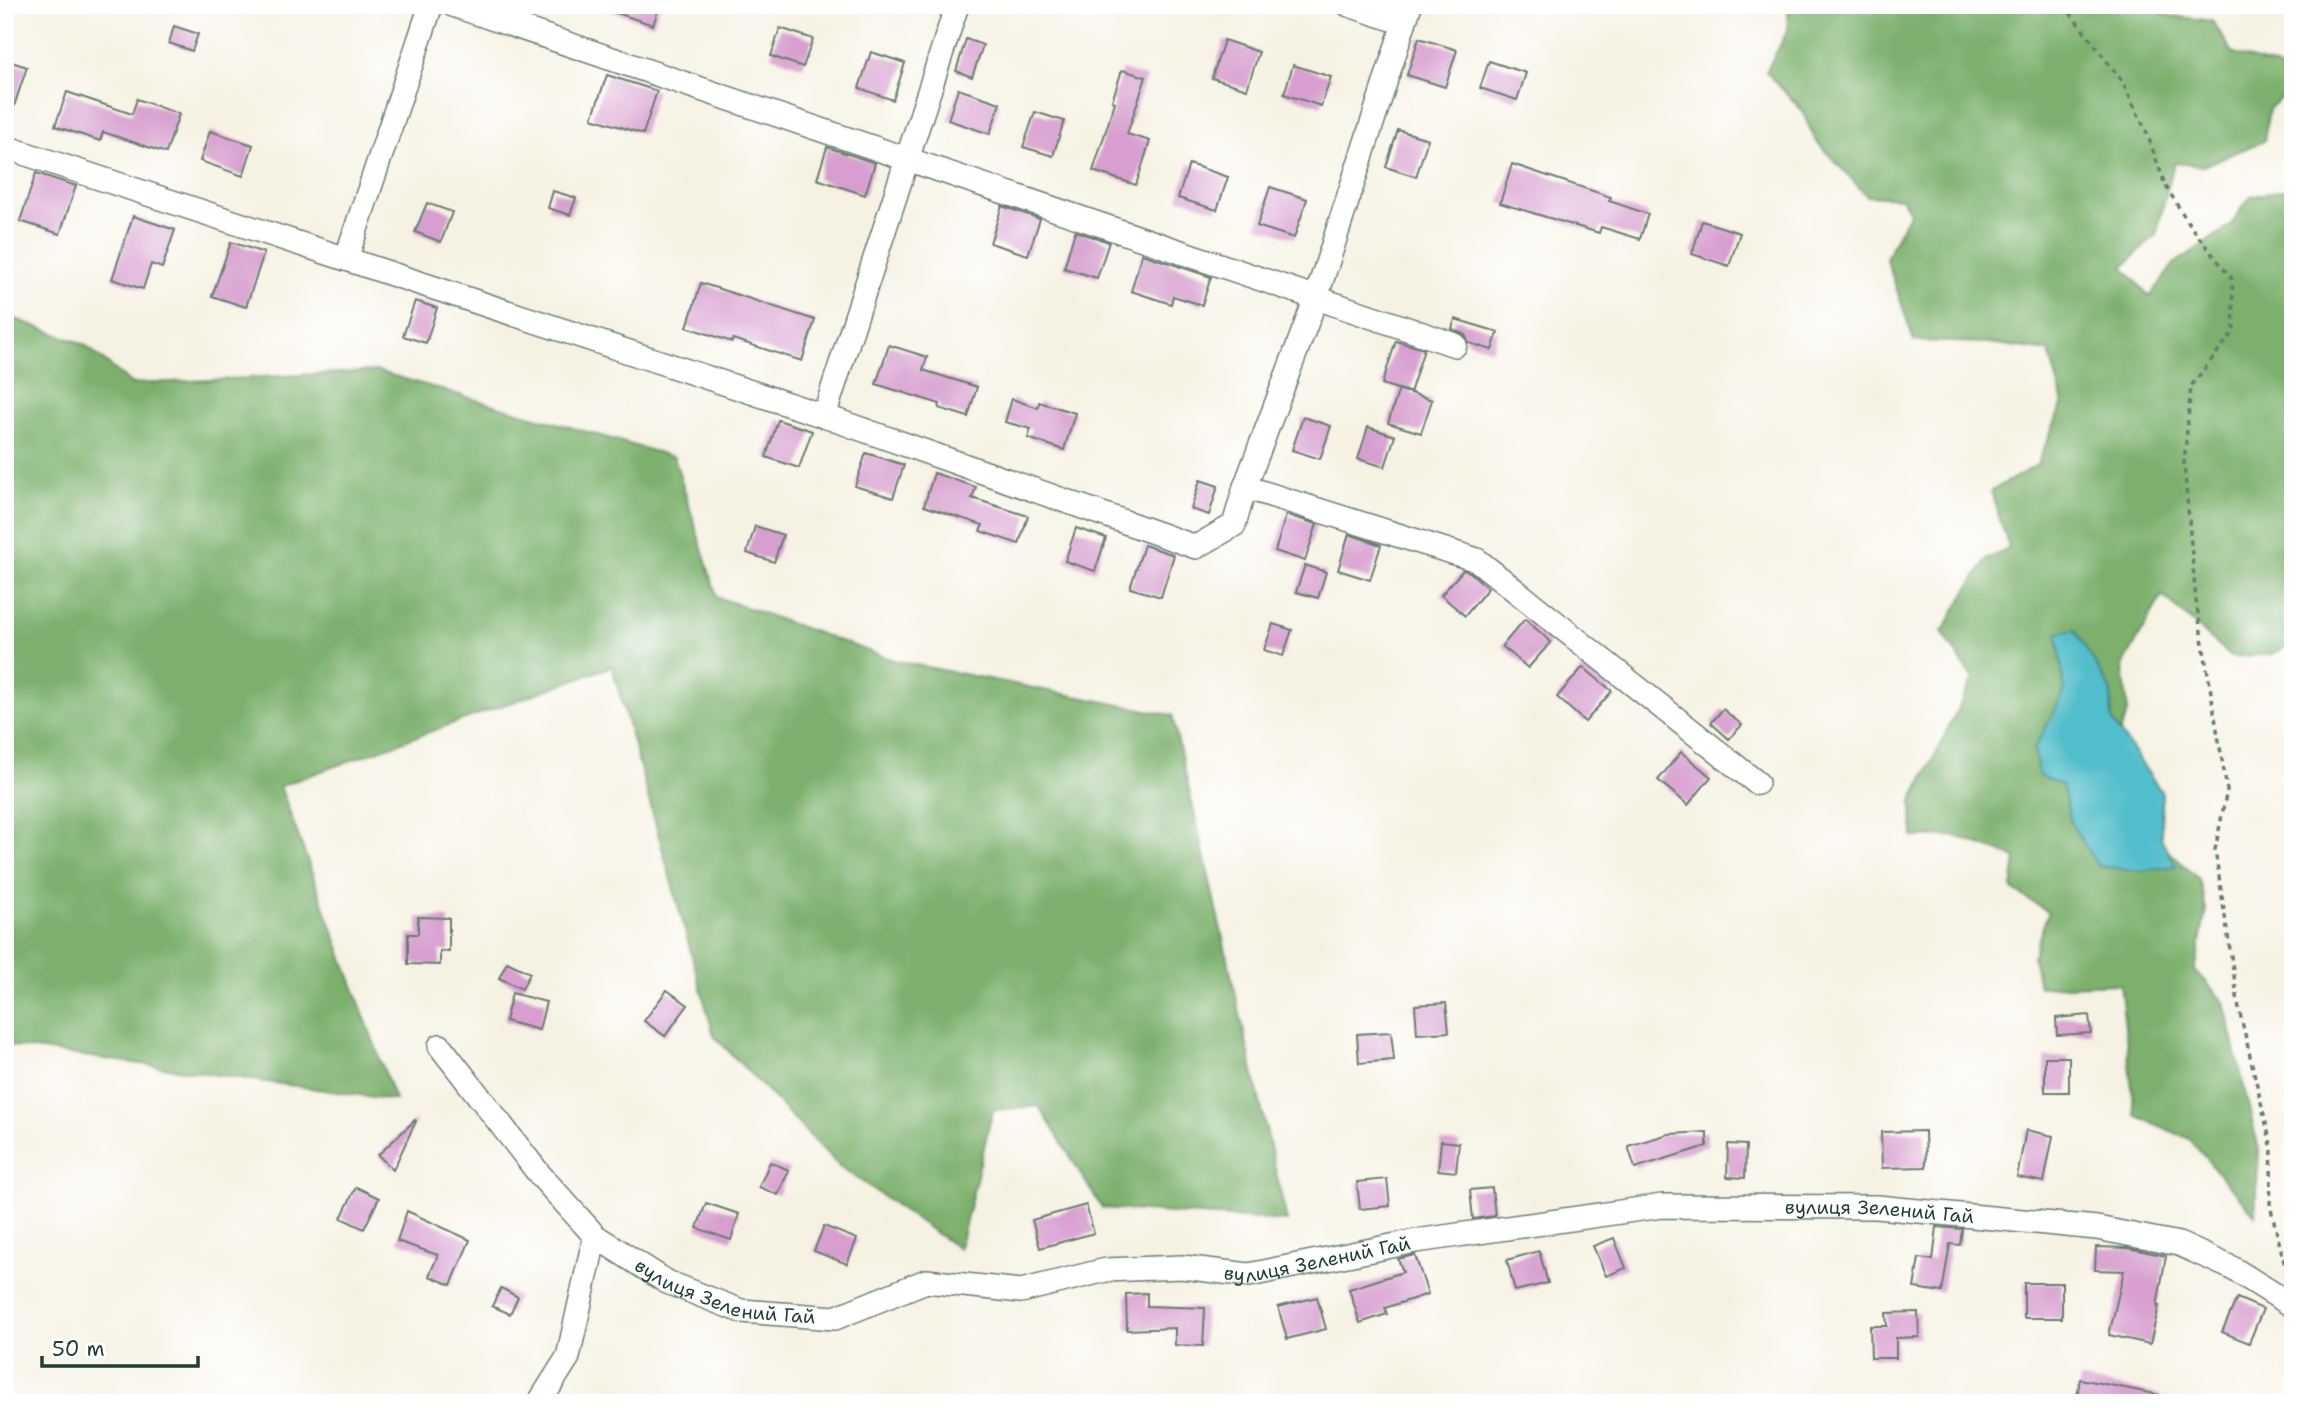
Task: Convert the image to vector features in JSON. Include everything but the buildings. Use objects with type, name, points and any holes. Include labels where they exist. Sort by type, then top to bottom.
[{"type":"street","points":[[346,259],[431,5]]},
{"type":"street","points":[[453,5],[1455,345]]},
{"type":"street","points":[[824,416],[957,5]]},
{"type":"street","points":[[5,147],[824,416],[1196,547],[1234,525],[1245,487],[1316,298],[1407,14],[1349,5]]},
{"type":"street","points":[[1245,487],[1477,560],[1757,783]]},
{"type":"street","name":"вулиця Зелений Гай","points":[[440,1046],[540,1175],[595,1236],[667,1282],[741,1311],[835,1318],[926,1281],[1021,1291],[1106,1270],[1182,1267],[1249,1275],[1416,1241],[1662,1206],[1877,1207],[2097,1228],[2179,1244],[2232,1268],[2290,1304]]},
{"type":"street","points":[[539,1403],[568,1357],[595,1236]]},
{"type":"path","points":[[2064,5],[2122,82],[2147,133],[2165,185],[2191,227],[2232,279],[2234,331],[2191,386],[2184,463],[2196,601],[2227,790],[2215,850],[2239,1009],[2272,1149],[2270,1205],[2288,1277],[2290,1304]]},
{"type":"green space","points":[[1788,5],[2158,5],[2165,15],[2212,21],[2234,54],[2280,68],[2286,93],[2269,109],[2264,141],[2203,166],[2174,163],[2156,235],[2123,267],[2150,297],[2174,264],[2230,226],[2250,197],[2293,188],[2293,643],[2273,654],[2231,657],[2162,595],[2123,666],[2128,712],[2105,771],[2133,819],[2199,879],[2206,909],[2195,971],[2224,1002],[2259,1150],[2255,1215],[2189,1139],[2135,1115],[2120,984],[2039,987],[2033,956],[2048,912],[2012,889],[2016,858],[1956,836],[1913,837],[1912,801],[1973,679],[1942,632],[1986,560],[2009,548],[1991,491],[2037,465],[2063,403],[2049,351],[1988,343],[1914,341],[1886,257],[1910,212],[1902,198],[1867,196],[1816,141],[1801,109],[1766,72],[1788,30]]},
{"type":"green space","points":[[5,315],[85,345],[132,384],[377,371],[674,457],[717,597],[896,661],[1172,715],[1287,1221],[1102,1208],[1039,1106],[993,1110],[959,1249],[838,1165],[714,1036],[612,666],[280,786],[395,1100],[5,1045]]},
{"type":"water","points":[[2075,630],[2111,691],[2112,721],[2162,793],[2161,838],[2176,866],[2142,871],[2098,866],[2071,823],[2062,785],[2039,776],[2034,749],[2065,691],[2057,633]]}]
